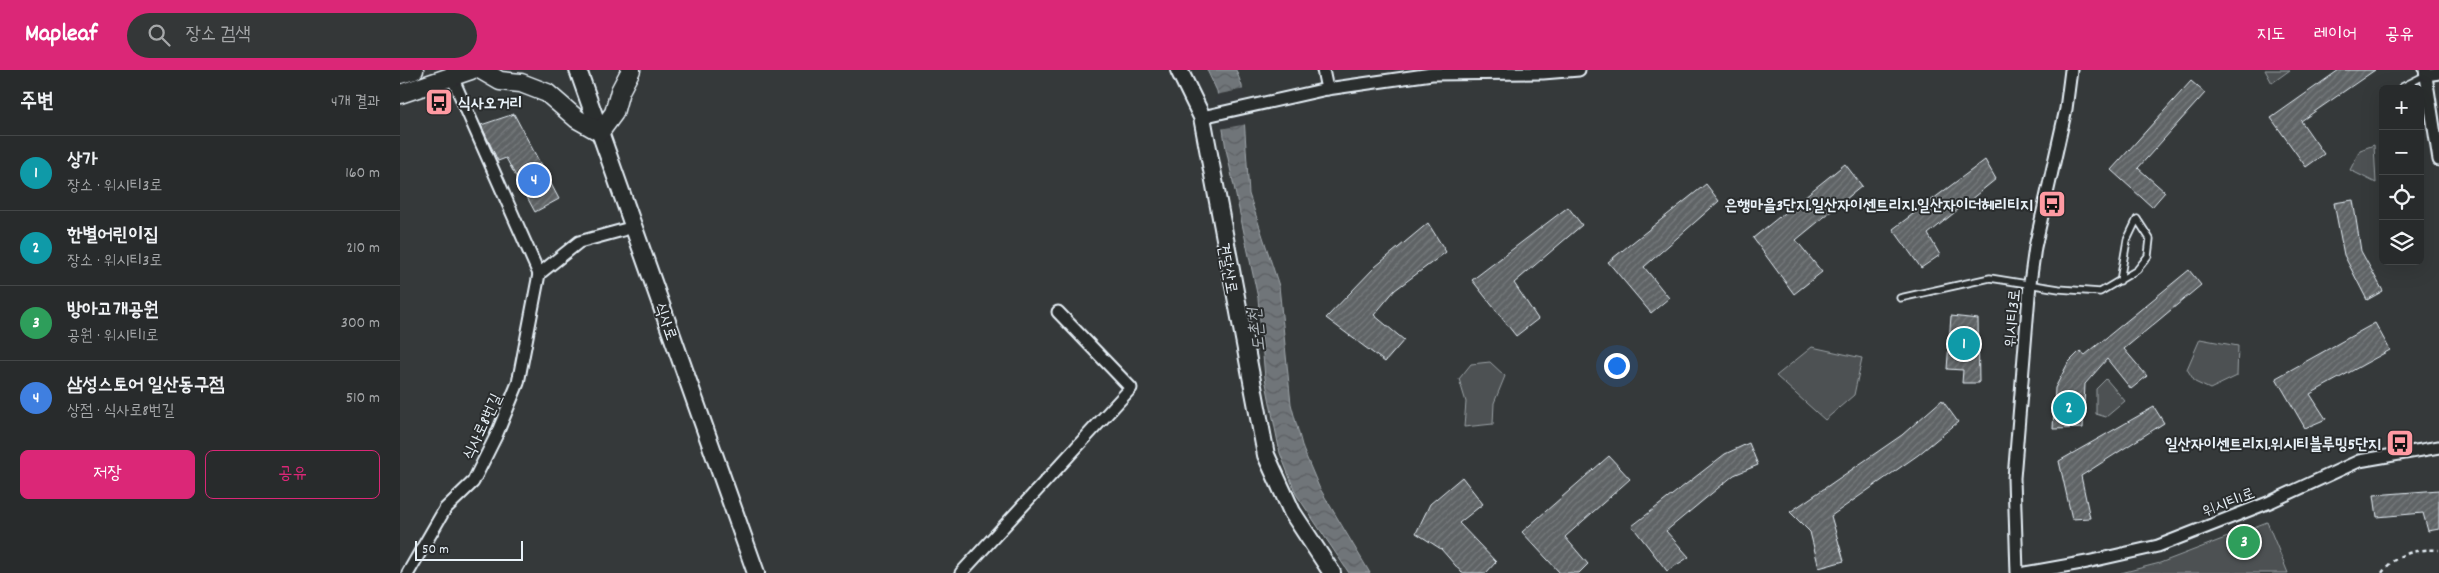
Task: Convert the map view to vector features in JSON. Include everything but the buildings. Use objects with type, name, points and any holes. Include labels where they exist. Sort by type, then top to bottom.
[{"type":"main road","points":[[400,74],[414,70]]},
{"type":"main road","points":[[400,94],[471,70]]},
{"type":"main road","points":[[481,70],[500,81],[521,83],[548,93],[577,119],[600,132],[614,113],[620,91],[631,70]]},
{"type":"street","name":"식사로","points":[[578,70],[756,573]]},
{"type":"street","name":"견달산로","points":[[1179,70],[1208,115],[1266,456],[1292,512],[1332,573]]},
{"type":"street","points":[[1323,70],[1327,89]]},
{"type":"street","points":[[1208,115],[1327,89],[1432,74],[1543,73],[1579,70]]},
{"type":"street","name":"위시티3로","points":[[2017,573],[2014,478],[2030,283],[2035,247],[2066,109],[2071,70]]},
{"type":"street","points":[[2439,73],[2426,73],[2439,160]]},
{"type":"street","points":[[452,77],[540,274],[580,242],[634,227]]},
{"type":"street","name":"식사로8번길","points":[[408,573],[445,510],[473,482],[496,436],[518,383],[540,274]]},
{"type":"street","points":[[961,573],[1131,388],[1058,312]]},
{"type":"street","name":"위시티1로","points":[[2025,573],[2087,562],[2158,546],[2270,502],[2359,461],[2439,447]]},
{"type":"lane","points":[[2405,85],[2426,73]]},
{"type":"lane","points":[[1900,298],[1990,278],[2059,289],[2100,292],[2120,281],[2136,270],[2148,256],[2150,239],[2137,219],[2127,240],[2120,281]]},
{"type":"path","points":[[2382,573],[2389,563],[2421,548],[2439,550]]},
{"type":"shaded area","points":[[2265,70],[2290,70],[2272,83]]},
{"type":"shaded area","points":[[2374,145],[2376,183],[2350,170],[2360,150]]},
{"type":"shaded area","points":[[2200,339],[2238,346],[2237,376],[2210,389],[2195,382],[2187,369]]},
{"type":"shaded area","points":[[1812,347],[1862,358],[1854,395],[1825,420],[1776,376]]},
{"type":"shaded area","points":[[1490,362],[1505,376],[1494,403],[1493,424],[1464,427],[1466,402],[1459,379],[1471,364]]},
{"type":"shaded area","points":[[2106,379],[2125,401],[2106,417],[2096,414],[2096,389]]},
{"type":"shaded area","points":[[2267,522],[2288,573],[2121,573],[2160,563]]},
{"type":"water","points":[[1207,70],[1236,70],[1242,86],[1249,194],[1279,286],[1291,404],[1303,449],[1319,487],[1370,573],[1349,573],[1296,494],[1280,453],[1265,378],[1258,298],[1226,149],[1217,91]]},
{"type":"pier","points":[[1245,89],[1247,124],[1220,129],[1215,95]]},
{"type":"place","name":"식사오거리","points":[[439,102]]},
{"type":"place","name":"삼성스토어 일산동구점","points":[[534,180]]},
{"type":"place","name":"은행마을3단지.일산자이센트리지.일산자이더헤리티지","points":[[2052,204]]},
{"type":"place","name":"상가","points":[[1964,344]]},
{"type":"place","name":"한별어린이집","points":[[2069,408]]},
{"type":"place","name":"일산자이센트리지.위시티블루밍5단지","points":[[2400,443]]},
{"type":"place","name":"방아고개공원","points":[[2244,542]]},
{"type":"water label","name":"도촌천","points":[[1256,330]]}]
